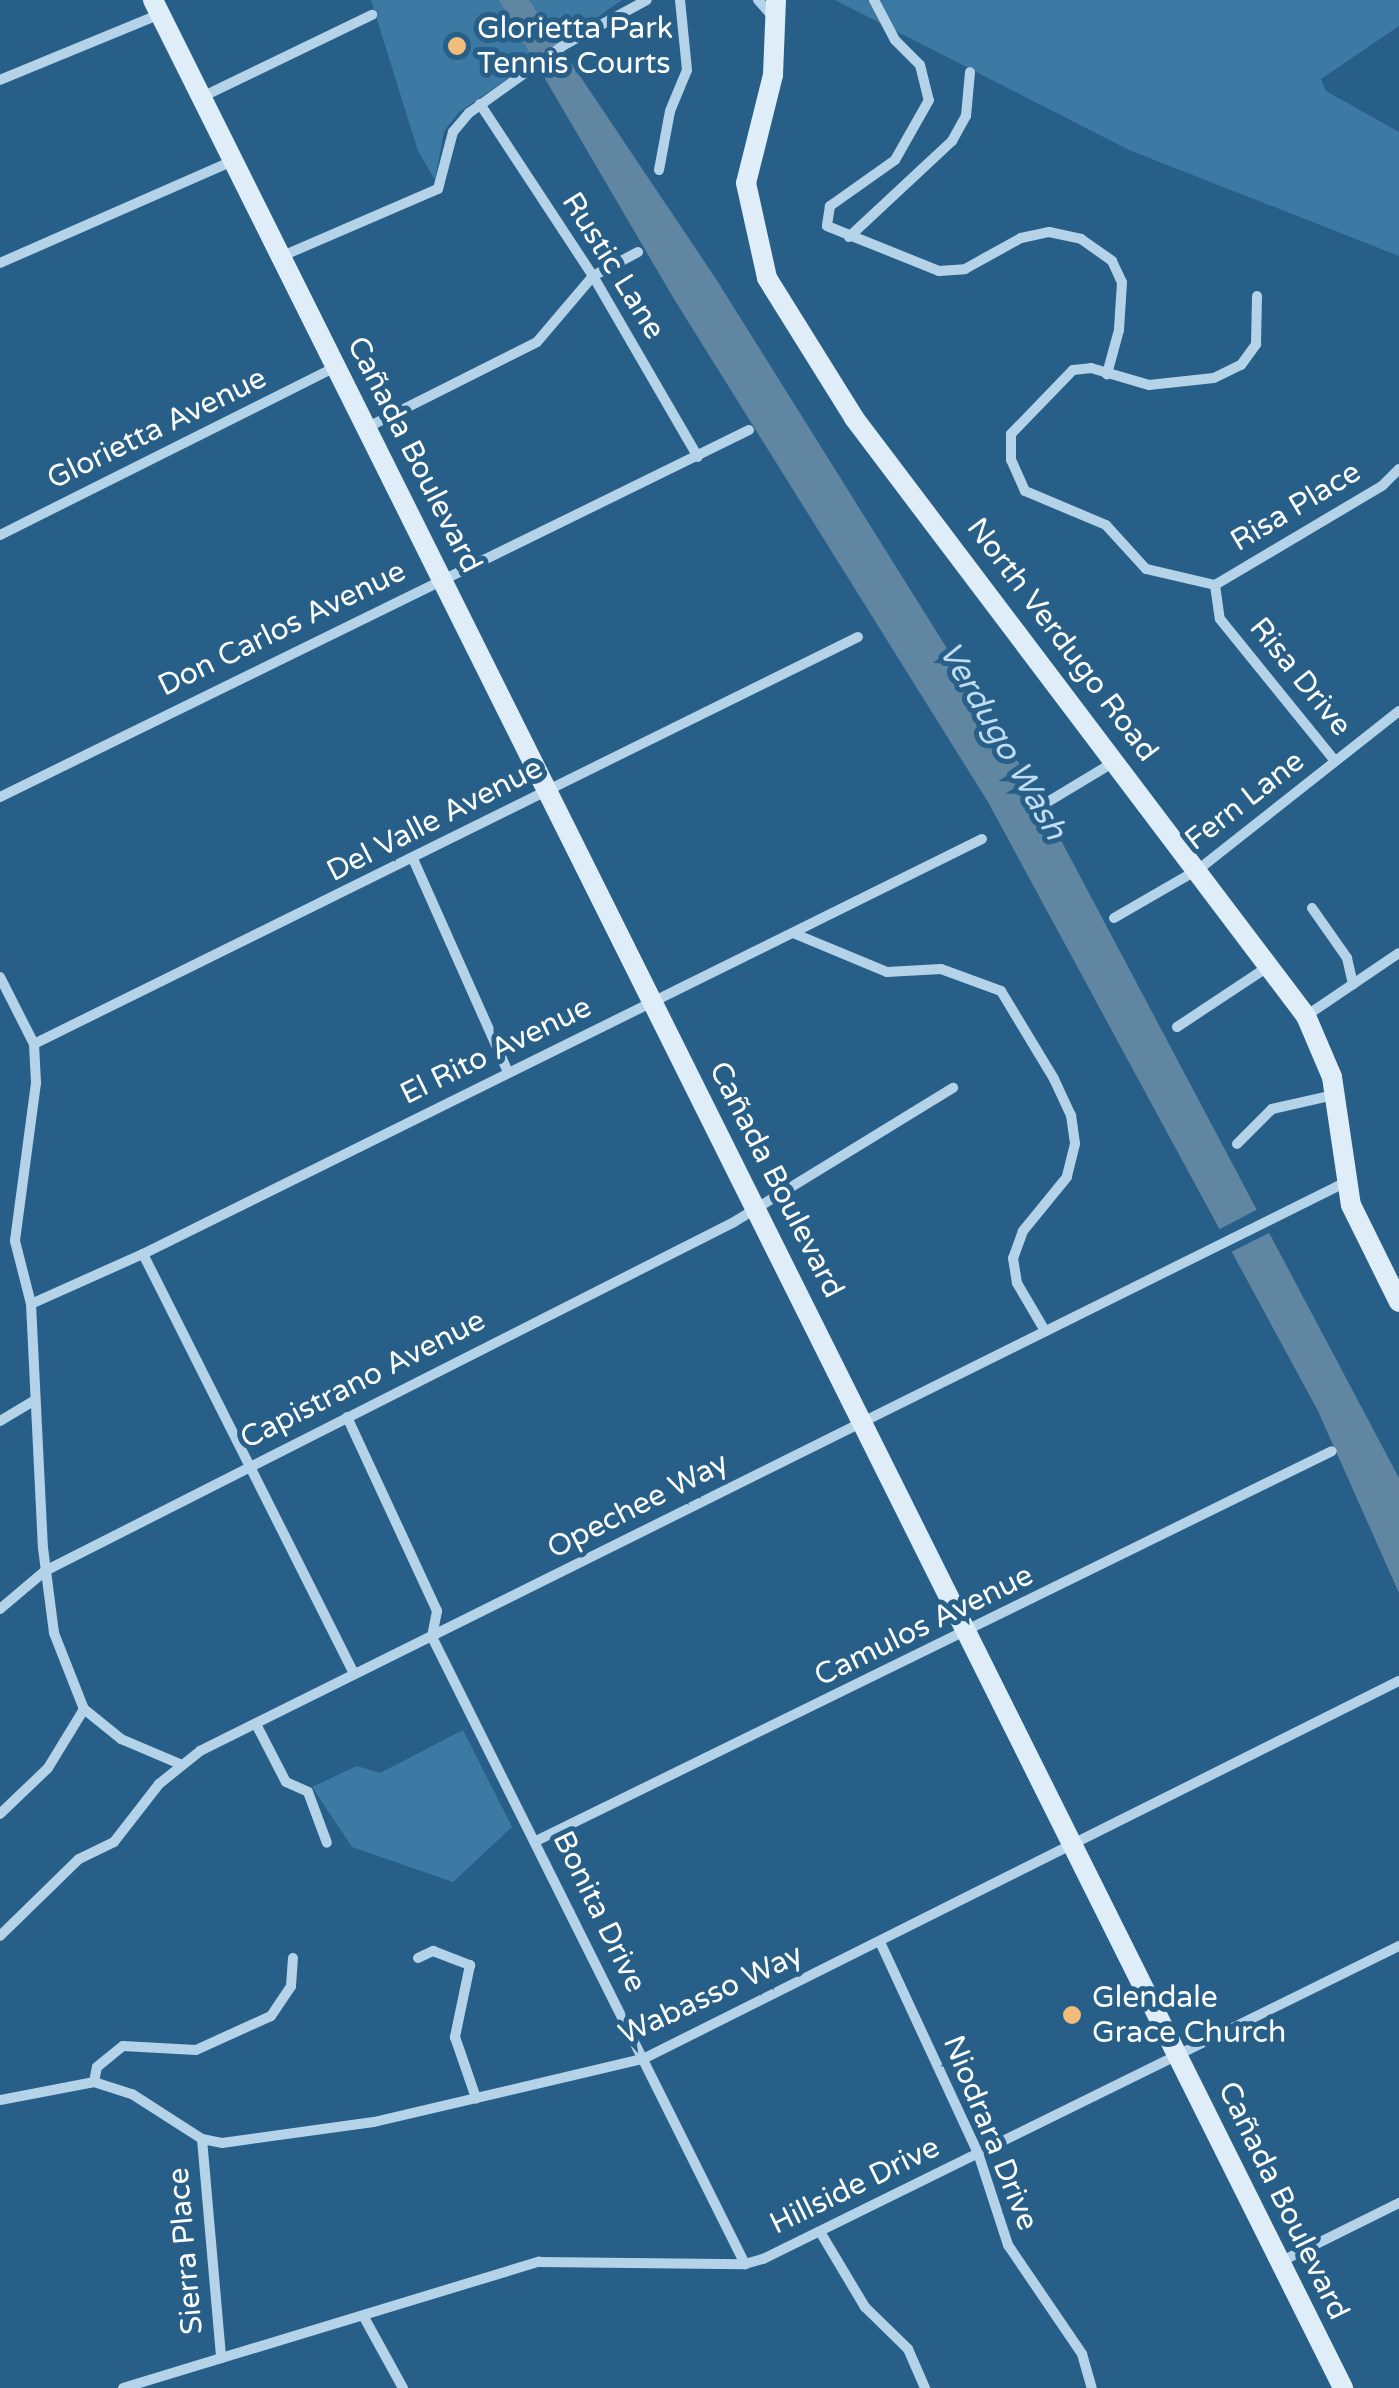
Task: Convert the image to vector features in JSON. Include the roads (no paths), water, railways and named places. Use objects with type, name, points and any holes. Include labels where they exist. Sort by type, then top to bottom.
[{"type":"main road","name":"Cañada Boulevard","points":[[157,7],[1343,2388]]},
{"type":"main road","name":"North Verdugo Road","points":[[777,11],[773,75],[746,183],[766,278],[854,418],[1200,869],[1306,1016],[1328,1059],[1346,1182],[1360,1231],[1399,1302]]},
{"type":"street","points":[[279,257],[438,189],[453,132],[480,104],[564,46],[647,0]]},
{"type":"street","points":[[658,170],[670,110],[687,70],[680,0]]},
{"type":"street","points":[[758,0],[777,11]]},
{"type":"street","points":[[874,0],[895,40],[920,65],[929,100],[895,160],[826,209],[827,226],[939,271],[966,269],[1021,238],[1049,232],[1081,239],[1112,261],[1122,282],[1120,330],[1107,374]]},
{"type":"street","points":[[0,80],[157,7]]},
{"type":"street","points":[[202,97],[372,15]]},
{"type":"street","points":[[849,237],[961,128],[970,72]]},
{"type":"street","name":"Rustic Lane","points":[[480,104],[593,276],[698,457]]},
{"type":"street","points":[[0,263],[232,161]]},
{"type":"street","points":[[365,428],[537,342],[593,276],[638,252]]},
{"type":"street","points":[[1216,585],[1146,569],[1106,525],[1024,491],[1011,460],[1011,434],[1056,380],[1072,370],[1148,384],[1214,378],[1241,365],[1256,344],[1257,296]]},
{"type":"street","name":"Glorietta Avenue","points":[[0,534],[336,367]]},
{"type":"street","name":"Don Carlos Avenue","points":[[0,797],[749,430]]},
{"type":"street","name":"Risa Place","points":[[1216,585],[1382,486],[1399,469]]},
{"type":"street","name":"Risa Drive","points":[[1216,585],[1220,619],[1335,761]]},
{"type":"street","name":"Del Valle Avenue","points":[[34,1044],[414,862],[858,636]]},
{"type":"street","name":"Fern Lane","points":[[1114,918],[1200,869],[1399,711]]},
{"type":"street","points":[[1046,802],[1116,760]]},
{"type":"street","name":"El Rito Avenue","points":[[31,1304],[143,1254],[982,838]]},
{"type":"street","points":[[414,862],[508,1072]]},
{"type":"street","points":[[1312,908],[1346,958],[1353,984]]},
{"type":"street","points":[[794,933],[887,972],[942,969],[1001,991],[1054,1078],[1071,1115],[1075,1144],[1066,1177],[1023,1230],[1013,1258],[1017,1283],[1045,1331]]},
{"type":"street","points":[[1306,1016],[1399,953]]},
{"type":"street","points":[[1346,958],[1368,974]]},
{"type":"street","points":[[1177,1027],[1270,966]]},
{"type":"street","points":[[0,977],[34,1044],[36,1083],[14,1240],[31,1304],[32,1401],[44,1571],[54,1633],[84,1709],[121,1739],[180,1764]]},
{"type":"street","name":"Capistrano Avenue","points":[[0,1610],[44,1571],[756,1207],[953,1088]]},
{"type":"street","points":[[1237,1144],[1272,1108],[1334,1095]]},
{"type":"street","name":"Opechee Way","points":[[0,1936],[79,1859],[114,1842],[180,1764],[1346,1182]]},
{"type":"street","points":[[143,1254],[245,1467],[354,1674]]},
{"type":"street","points":[[0,1420],[32,1401]]},
{"type":"street","points":[[347,1417],[437,1611],[432,1637]]},
{"type":"street","name":"Camulos Avenue","points":[[536,1841],[1332,1451]]},
{"type":"street","name":"Bonita Drive","points":[[432,1637],[745,2264]]},
{"type":"street","name":"Wabasso Way","points":[[202,2139],[222,2143],[374,2122],[643,2059],[1399,1681]]},
{"type":"street","points":[[0,1814],[48,1768],[84,1709]]},
{"type":"street","points":[[256,1724],[286,1782],[308,1792],[328,1842]]},
{"type":"street","name":"Niodrara Drive","points":[[880,1942],[978,2153],[1008,2246],[1082,2354],[1092,2388]]},
{"type":"street","name":"Hillside Drive","points":[[123,2388],[365,2319],[539,2262],[745,2264],[822,2235],[978,2153],[1399,1946]]},
{"type":"street","points":[[418,1958],[432,1951],[470,1965],[455,2037],[476,2098]]},
{"type":"street","points":[[94,2082],[97,2067],[122,2046],[196,2050],[270,2016],[291,1986],[292,1958]]},
{"type":"street","points":[[0,2100],[94,2082],[132,2094],[202,2139]]},
{"type":"street","name":"Sierra Place","points":[[202,2139],[221,2358]]},
{"type":"street","points":[[1280,2262],[1399,2203]]},
{"type":"street","points":[[822,2235],[864,2307],[908,2348],[925,2388]]},
{"type":"street","points":[[365,2319],[404,2388]]},
{"type":"water","name":"Verdugo Wash","points":[[499,0],[529,0],[716,279],[1028,778],[1399,1478],[1399,1593],[1318,1411],[988,802],[674,299]]},
{"type":"place","name":"Glorietta Park Tennis Courts","points":[[457,46]]},
{"type":"place","name":"Glendale Grace Church","points":[[1072,2015]]}]
